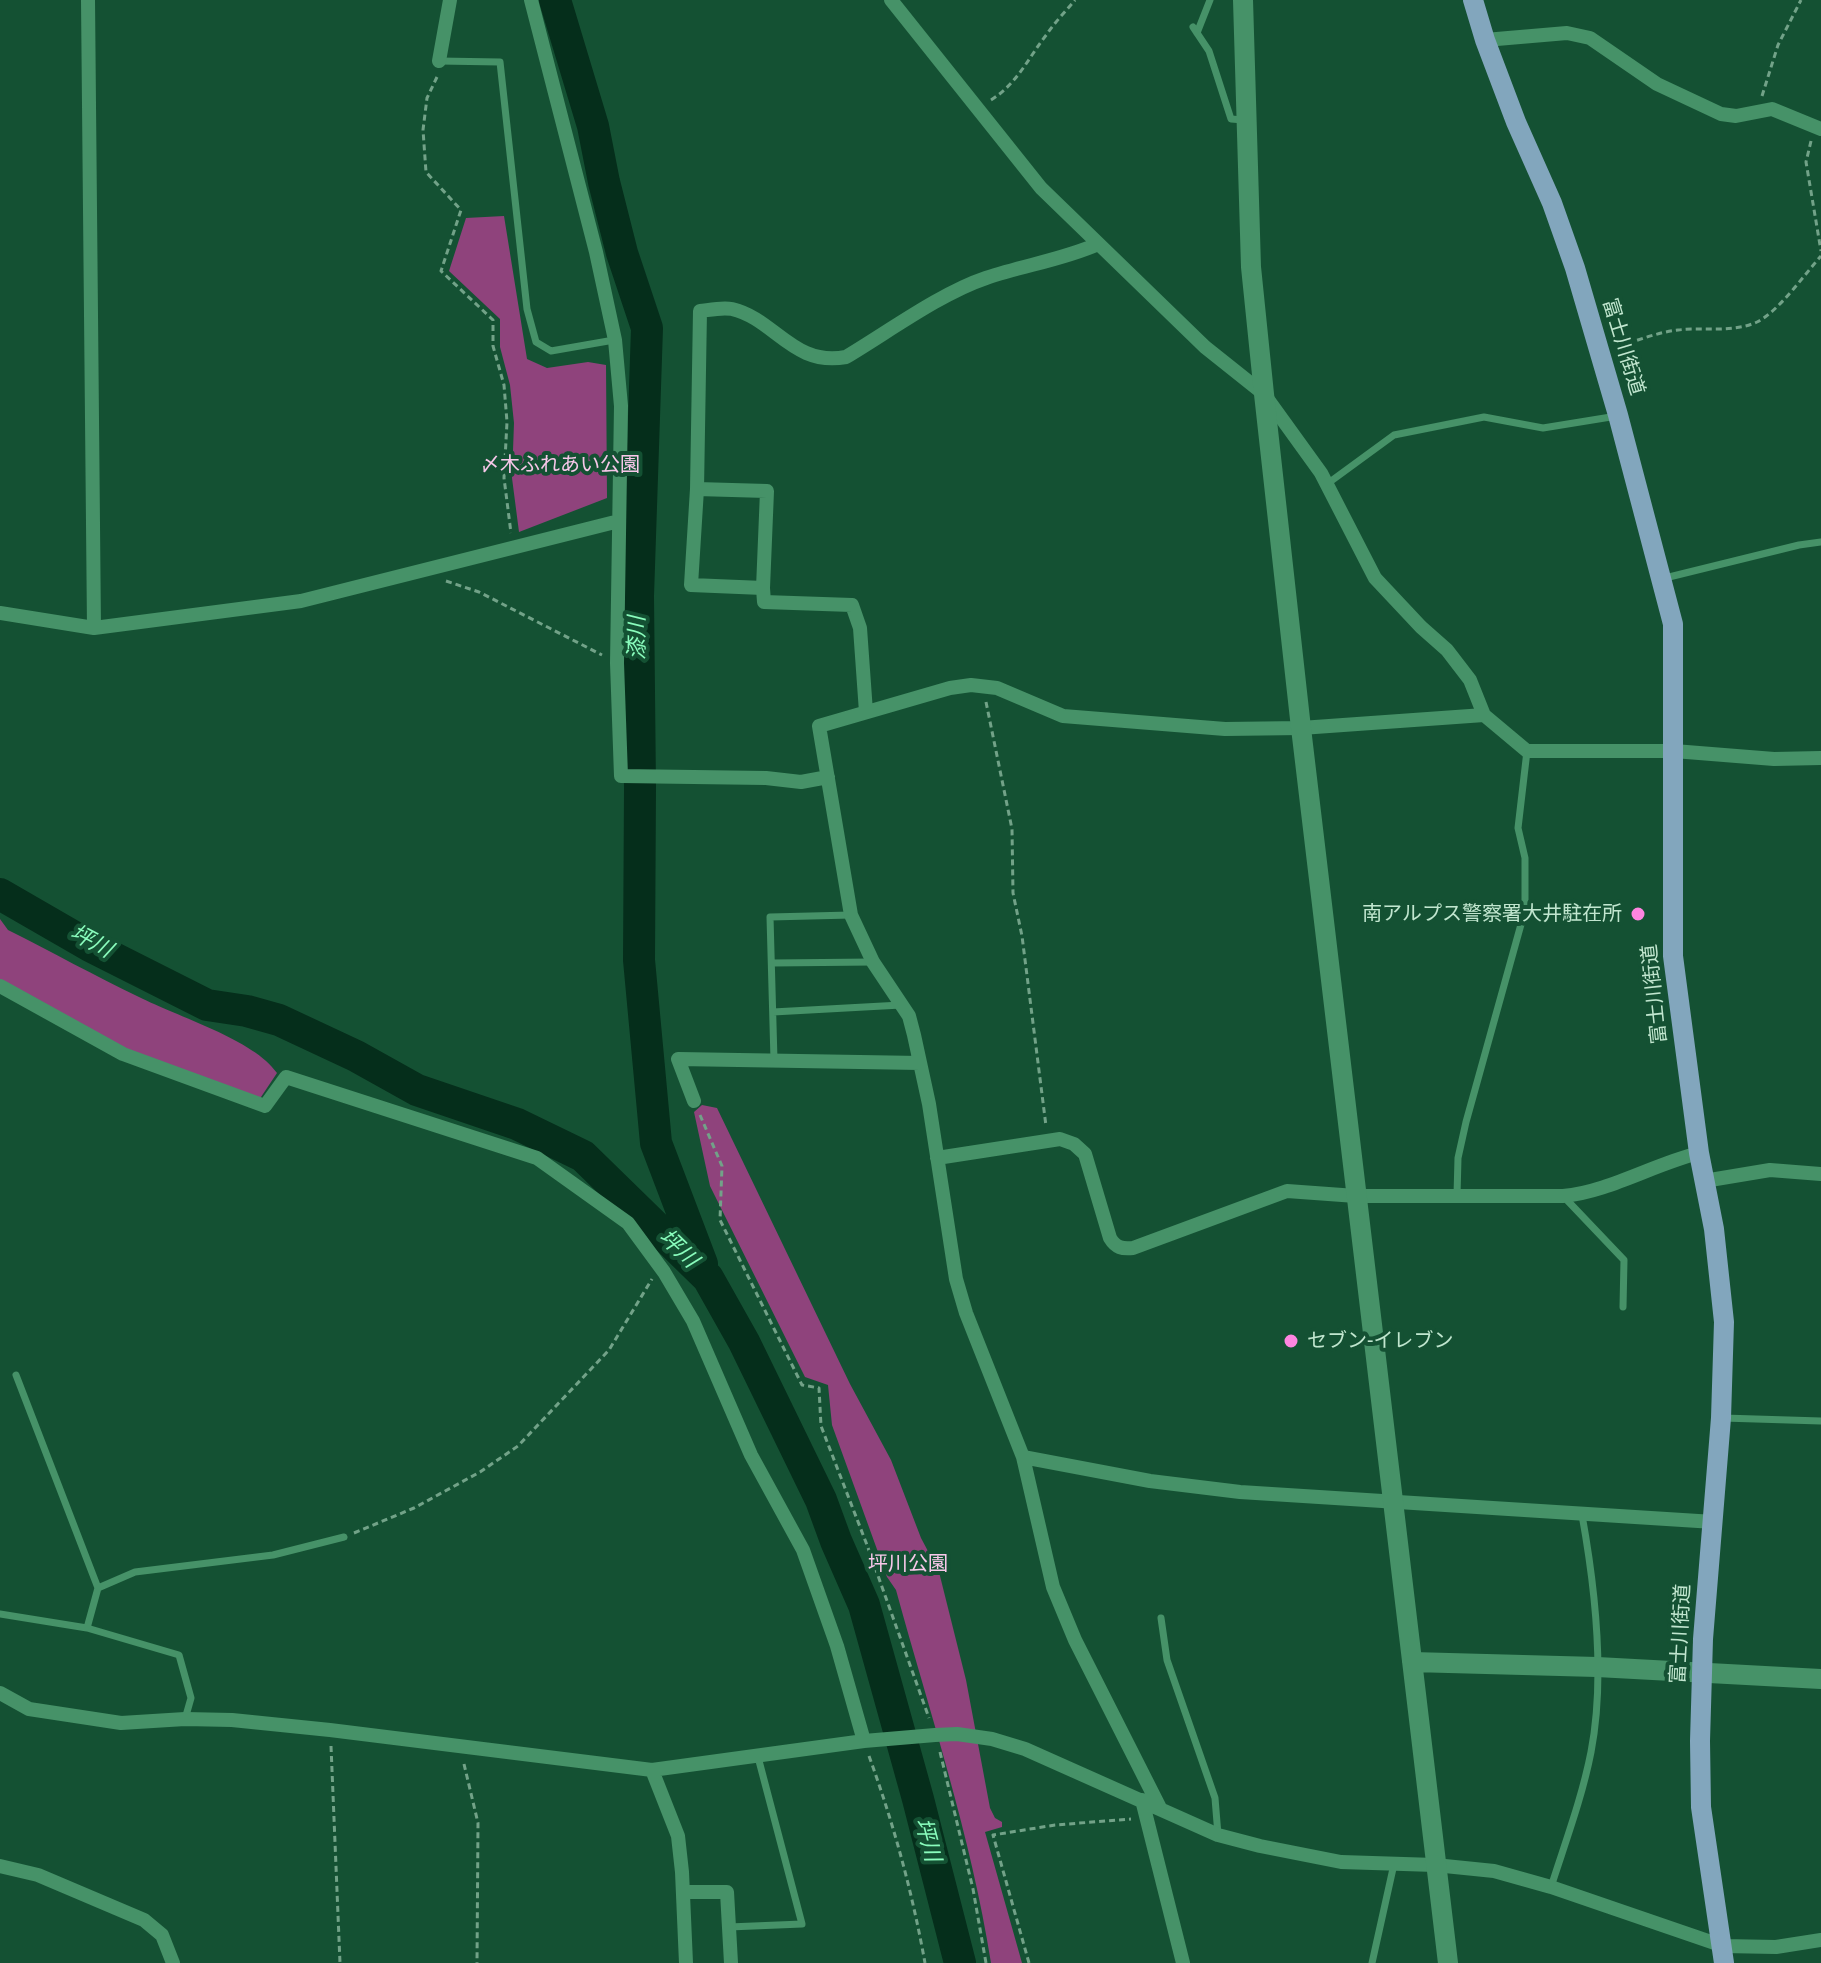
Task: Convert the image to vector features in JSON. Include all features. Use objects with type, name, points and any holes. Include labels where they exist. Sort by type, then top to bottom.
[{"type":"main road","name":"富士川街道","points":[[1473,0],[1516,122],[1552,203],[1618,415],[1673,624],[1673,956],[1699,1153],[1714,1229],[1724,1322],[1721,1418],[1702,1672],[1701,1807],[1723,1954]]},
{"type":"street","points":[[88,0],[94,628]]},
{"type":"street","points":[[439,61],[450,0]]},
{"type":"street","points":[[531,0],[596,252],[615,340],[621,406],[617,663],[621,776],[766,778],[801,782],[828,777]]},
{"type":"street","points":[[891,0],[1041,188],[1205,347],[1264,394],[1327,484],[1375,578],[1447,650],[1470,680],[1484,715],[1527,751],[1674,751],[1774,759],[1821,758]]},
{"type":"street","points":[[1243,0],[1251,267],[1264,394],[1448,1963]]},
{"type":"street","points":[[1485,40],[1567,33],[1590,38],[1657,84],[1721,114],[1736,116],[1772,109],[1818,127]]},
{"type":"street","points":[[763,588],[691,585],[697,489],[700,311],[730,309],[804,353],[829,360],[846,357],[984,278],[1069,256],[1098,244]]},
{"type":"street","points":[[697,489],[767,491],[764,602],[852,605],[860,628],[866,712]]},
{"type":"street","points":[[0,613],[94,628],[301,601],[619,521]]},
{"type":"street","points":[[1160,1808],[1075,1640],[1053,1587],[1023,1457],[966,1313],[956,1279],[937,1158],[909,1016],[873,962],[851,915],[819,726],[950,688],[971,685],[997,688],[1063,716],[1225,729],[1301,728],[1484,715]]},
{"type":"street","points":[[0,986],[123,1054],[265,1106],[286,1077],[537,1158],[628,1223],[660,1266],[693,1321],[751,1455],[803,1550],[837,1646],[864,1741]]},
{"type":"street","points":[[694,1101],[678,1059],[920,1063]]},
{"type":"street","points":[[937,1158],[1060,1139],[1074,1144],[1085,1154],[1110,1238],[1115,1246],[1123,1249],[1287,1191],[1356,1196],[1563,1196],[1581,1194],[1671,1160],[1699,1153]]},
{"type":"street","points":[[1704,1181],[1770,1170],[1821,1174]]},
{"type":"street","points":[[1023,1457],[1150,1481],[1225,1490],[1714,1522]]},
{"type":"street","points":[[1412,1662],[1597,1667],[1821,1679]]},
{"type":"street","points":[[0,1693],[29,1709],[121,1723],[232,1720],[652,1770],[864,1741],[957,1734],[992,1739],[1025,1749],[1218,1835],[1341,1862],[1435,1865],[1494,1871],[1551,1887],[1723,1954],[1821,1940]]},
{"type":"street","points":[[652,1770],[678,1836],[686,1963]]},
{"type":"street","points":[[1142,1800],[1183,1963]]},
{"type":"street","points":[[0,1866],[38,1875],[144,1920],[162,1935],[173,1963]]},
{"type":"street","points":[[683,1892],[727,1892],[731,1963]]},
{"type":"lane","points":[[1210,0],[1195,30],[1209,51],[1231,119],[1247,120]]},
{"type":"lane","points":[[439,61],[500,62],[527,309],[536,342],[551,351],[615,340]]},
{"type":"lane","points":[[1327,484],[1394,435],[1484,417],[1543,428],[1618,415]]},
{"type":"lane","points":[[1663,578],[1821,542]]},
{"type":"lane","points":[[1457,1195],[1458,1158],[1466,1122],[1525,910],[1525,858],[1518,828],[1527,751]]},
{"type":"lane","points":[[774,1060],[770,917],[851,915]]},
{"type":"lane","points":[[772,963],[873,962]]},
{"type":"lane","points":[[773,1012],[901,1005]]},
{"type":"lane","points":[[1563,1196],[1624,1260],[1623,1307]]},
{"type":"lane","points":[[16,1375],[98,1588],[87,1628]]},
{"type":"lane","points":[[1721,1418],[1821,1421]]},
{"type":"lane","points":[[1551,1887],[1592,1749],[1597,1667],[1591,1573],[1582,1515]]},
{"type":"lane","points":[[98,1588],[135,1572],[273,1555],[344,1537]]},
{"type":"lane","points":[[0,1614],[87,1628],[179,1655],[191,1698],[185,1719]]},
{"type":"lane","points":[[1161,1618],[1167,1660],[1215,1798],[1218,1835]]},
{"type":"lane","points":[[729,1927],[802,1924],[758,1757]]},
{"type":"lane","points":[[1372,1963],[1394,1864]]},
{"type":"path","points":[[976,110],[1008,89],[1024,70],[1045,35],[1075,0]]},
{"type":"path","points":[[1759,113],[1769,69],[1801,0]]},
{"type":"path","points":[[439,61],[436,79],[427,98],[423,130],[426,172],[461,210],[441,271],[493,320],[493,346],[504,385],[507,422],[504,478],[513,549]]},
{"type":"path","points":[[1599,352],[1672,330],[1746,326],[1770,313],[1821,254],[1806,162],[1818,127]]},
{"type":"path","points":[[420,572],[479,592],[617,663]]},
{"type":"path","points":[[983,686],[1012,829],[1013,893],[1022,936],[1046,1124],[1045,1141]]},
{"type":"path","points":[[694,1101],[722,1166],[720,1220],[802,1385],[819,1388],[821,1426],[935,1735],[964,1848],[986,1963]]},
{"type":"path","points":[[344,1537],[414,1508],[480,1472],[518,1446],[609,1350],[660,1266]]},
{"type":"path","points":[[330,1730],[340,1963]]},
{"type":"path","points":[[864,1741],[896,1829],[925,1963]]},
{"type":"path","points":[[460,1746],[478,1823],[477,1963]]},
{"type":"path","points":[[1029,1963],[993,1835],[1055,1825],[1147,1817]]},
{"type":"green space","name":"〆木ふれあい公園","points":[[504,216],[527,359],[547,368],[588,362],[606,365],[607,498],[519,532],[512,478],[514,423],[510,385],[500,347],[500,319],[449,271],[466,218]]},
{"type":"green space","points":[[0,919],[8,930],[155,1004],[233,1039],[266,1061],[277,1073],[259,1100],[122,1050],[0,980]]},
{"type":"green space","name":"坪川公園","points":[[702,1105],[717,1108],[850,1384],[891,1460],[921,1538],[939,1572],[966,1680],[990,1808],[995,1818],[1002,1822],[1002,1827],[985,1832],[1022,1963],[991,1963],[961,1821],[936,1729],[896,1590],[887,1577],[832,1425],[828,1385],[805,1377],[710,1186],[694,1112]]},
{"type":"waterway","name":"漆川","points":[[555,0],[593,126],[622,253],[647,328],[638,596],[639,960],[656,1143],[702,1264]]},
{"type":"waterway","name":"坪川","points":[[0,894],[90,946],[207,1005],[279,1020],[356,1056],[417,1090],[517,1124],[583,1156],[708,1278],[744,1342],[821,1500],[864,1605],[960,1963]]},
{"type":"place","name":"南アルプス警察署大井駐在所","points":[[1638,914]]},
{"type":"place","name":"セブン-イレブン","points":[[1291,1341]]}]
